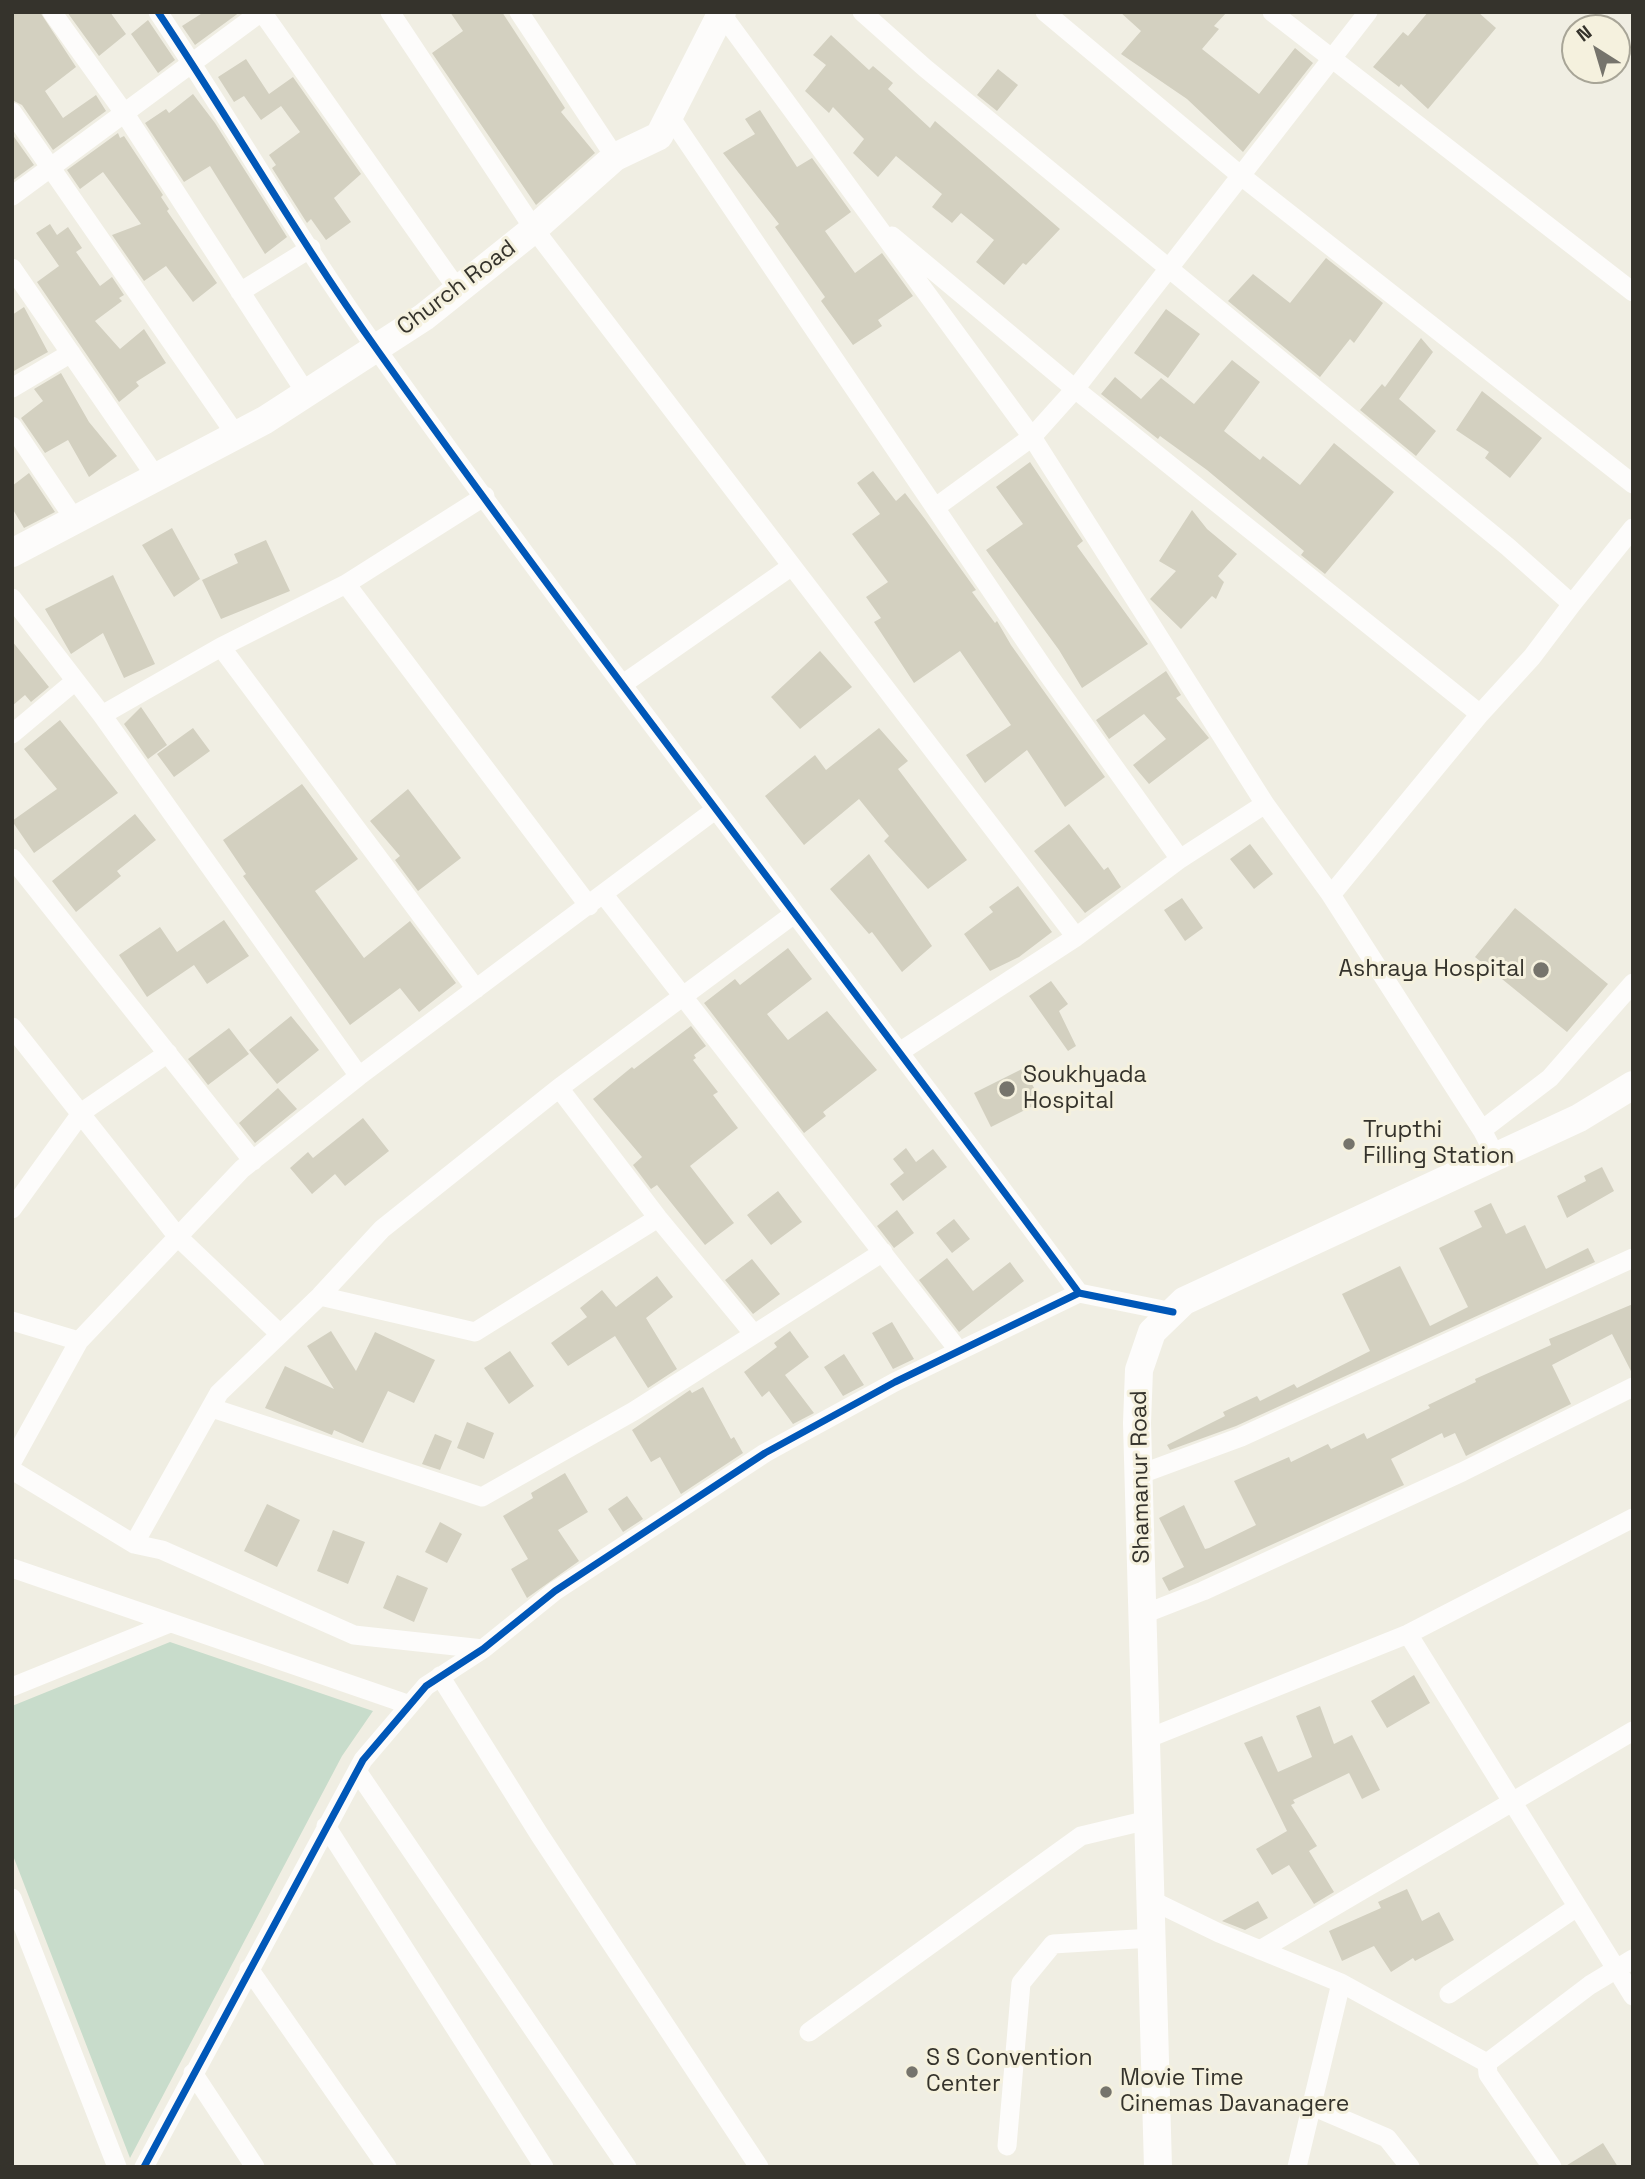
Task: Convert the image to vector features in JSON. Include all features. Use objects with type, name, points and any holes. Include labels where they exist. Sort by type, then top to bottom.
[{"type":"main road","name":"Church Road","points":[[12,553],[236,435],[424,317],[534,229],[615,157],[659,136],[671,118],[721,13]]},
{"type":"main road","name":"Shamanur Road","points":[[1158,2167],[1138,1475],[1139,1370],[1152,1332],[1184,1301],[1578,1118],[1633,1085]]},
{"type":"street","points":[[52,12],[125,114],[306,393]]},
{"type":"street","points":[[158,12],[376,348],[715,810],[901,1051],[1079,1293]]},
{"type":"street","points":[[12,196],[262,12],[458,290]]},
{"type":"street","points":[[390,12],[534,229],[1076,937]]},
{"type":"street","points":[[519,12],[615,157]]},
{"type":"street","points":[[862,12],[925,68],[1508,547],[1572,604]]},
{"type":"street","points":[[1045,12],[1240,175],[1633,484]]},
{"type":"street","points":[[1272,12],[1633,292]]},
{"type":"street","points":[[936,507],[1032,437],[1075,389],[1368,12]]},
{"type":"street","points":[[721,13],[1032,437],[1265,804],[1331,895],[1482,1130],[1496,1157]]},
{"type":"street","points":[[12,112],[236,435]]},
{"type":"street","points":[[671,118],[1047,673],[1180,859]]},
{"type":"street","points":[[868,215],[1075,389],[1480,714]]},
{"type":"street","points":[[240,292],[311,248]]},
{"type":"street","points":[[12,268],[156,477]]},
{"type":"street","points":[[12,388],[71,353]]},
{"type":"street","points":[[12,426],[75,520]]},
{"type":"street","points":[[102,715],[221,647],[346,584],[485,496]]},
{"type":"street","points":[[1331,895],[1480,714],[1532,657],[1633,528]]},
{"type":"street","points":[[623,684],[792,566]]},
{"type":"street","points":[[346,584],[597,901],[684,997],[958,1351]]},
{"type":"street","points":[[12,598],[102,715],[359,1076]]},
{"type":"street","points":[[221,647],[476,989]]},
{"type":"street","points":[[12,734],[75,682]]},
{"type":"street","points":[[901,1051],[1076,937],[1180,859],[1265,804]]},
{"type":"street","points":[[12,1462],[79,1341],[253,1161],[359,1076],[597,901],[715,810]]},
{"type":"street","points":[[12,858],[253,1161]]},
{"type":"street","points":[[134,1544],[219,1393],[320,1296],[382,1230],[559,1088],[794,914]]},
{"type":"street","points":[[1482,1130],[1550,1078],[1633,983]]},
{"type":"street","points":[[15,1038],[82,1112],[178,1237],[280,1334]]},
{"type":"street","points":[[12,1209],[82,1112],[168,1053]]},
{"type":"street","points":[[559,1088],[658,1218],[753,1333]]},
{"type":"street","points":[[320,1296],[475,1332],[658,1218]]},
{"type":"street","points":[[212,1408],[482,1497],[634,1411],[883,1252]]},
{"type":"street","points":[[1138,1475],[1241,1437],[1633,1258]]},
{"type":"street","points":[[144,2167],[357,1771],[426,1686],[483,1650],[555,1591],[765,1453],[958,1351],[1079,1293],[1173,1312]]},
{"type":"street","points":[[12,1321],[79,1341]]},
{"type":"street","points":[[1144,1614],[1203,1591],[1462,1472],[1633,1387]]},
{"type":"street","points":[[12,1471],[134,1544],[162,1550],[354,1635],[483,1650]]},
{"type":"street","points":[[1144,1740],[1408,1634],[1633,1518]]},
{"type":"street","points":[[12,1568],[410,1705]]},
{"type":"street","points":[[12,1687],[170,1623]]},
{"type":"street","points":[[1408,1634],[1633,1996]]},
{"type":"street","points":[[440,1676],[539,1834],[760,2167]]},
{"type":"street","points":[[1260,1950],[1633,1731]]},
{"type":"street","points":[[357,1771],[627,2167]]},
{"type":"street","points":[[809,2032],[1080,1836],[1148,1820]]},
{"type":"street","points":[[326,1826],[544,2167]]},
{"type":"street","points":[[12,1898],[117,2167]]},
{"type":"street","points":[[1151,1900],[1260,1950],[1341,1983],[1487,2063]]},
{"type":"street","points":[[1449,1994],[1577,1907]]},
{"type":"street","points":[[1007,2146],[1021,1983],[1053,1944],[1152,1938]]},
{"type":"street","points":[[1487,2063],[1590,1985],[1633,1959]]},
{"type":"street","points":[[249,1969],[387,2167]]},
{"type":"street","points":[[1297,2167],[1341,1983]]},
{"type":"street","points":[[1487,2063],[1488,2074],[1552,2167]]},
{"type":"street","points":[[193,2073],[255,2167]]},
{"type":"street","points":[[1312,2106],[1387,2138],[1410,2167]]},
{"type":"green space","points":[[170,1642],[373,1711],[342,1756],[130,2158],[12,1853],[12,1706]]},
{"type":"building","points":[[12,12],[40,12],[76,67],[45,91],[63,118],[96,95],[106,111],[53,150],[22,105],[12,100]]},
{"type":"building","points":[[67,12],[110,12],[126,34],[99,56]]},
{"type":"building","points":[[204,12],[240,12],[195,45],[182,26]]},
{"type":"building","points":[[450,12],[502,12],[565,108],[561,112],[595,153],[536,205],[432,53],[463,31]]},
{"type":"building","points":[[1120,12],[1227,12],[1214,26],[1219,29],[1202,49],[1259,94],[1295,48],[1313,63],[1243,152],[1187,99],[1121,54],[1141,31]]},
{"type":"building","points":[[1428,12],[1478,12],[1496,28],[1428,109],[1401,84],[1399,87],[1373,67],[1403,32],[1408,36]]},
{"type":"building","points":[[148,20],[175,60],[158,73],[131,34]]},
{"type":"building","points":[[831,35],[869,70],[873,66],[893,83],[888,89],[930,128],[935,121],[1060,229],[1026,265],[1023,263],[1004,285],[976,262],[994,240],[961,213],[952,223],[932,207],[942,194],[896,156],[878,177],[853,153],[864,139],[833,107],[829,113],[805,91],[826,65],[813,55]]},
{"type":"building","points":[[246,59],[269,94],[293,77],[361,174],[334,198],[351,222],[326,240],[311,219],[307,223],[272,168],[276,165],[269,155],[300,132],[281,106],[261,120],[244,96],[234,102],[218,77]]},
{"type":"building","points":[[998,69],[1018,85],[997,111],[977,95]]},
{"type":"building","points":[[193,94],[215,123],[287,237],[265,254],[210,166],[184,182],[145,123],[166,109],[169,113]]},
{"type":"building","points":[[760,110],[797,167],[812,158],[851,212],[825,231],[855,273],[882,253],[913,296],[878,320],[882,326],[853,345],[821,301],[825,297],[775,227],[779,224],[723,153],[755,134],[745,119]]},
{"type":"building","points":[[118,133],[120,138],[124,136],[163,195],[161,197],[169,209],[167,211],[217,283],[193,302],[166,266],[144,281],[112,235],[141,224],[103,172],[80,189],[67,170]]},
{"type":"building","points":[[12,134],[34,165],[12,181]]},
{"type":"building","points":[[50,224],[57,235],[68,227],[82,248],[76,252],[100,286],[112,277],[124,295],[119,298],[122,301],[95,321],[120,349],[144,329],[166,363],[136,382],[139,386],[119,402],[37,282],[59,266],[36,233]]},
{"type":"building","points":[[1326,258],[1383,303],[1354,343],[1350,339],[1320,377],[1228,301],[1253,274],[1290,303]]},
{"type":"building","points":[[24,307],[48,352],[12,372],[12,315]]},
{"type":"building","points":[[1166,309],[1200,334],[1168,378],[1134,353]]},
{"type":"building","points":[[1421,338],[1433,352],[1399,399],[1436,431],[1416,456],[1360,410],[1382,384],[1385,387]]},
{"type":"building","points":[[1232,360],[1260,382],[1224,431],[1260,460],[1263,456],[1300,485],[1334,443],[1394,492],[1325,574],[1301,555],[1304,551],[1207,470],[1160,436],[1158,439],[1101,394],[1115,377],[1141,399],[1161,378],[1194,404]]},
{"type":"building","points":[[61,373],[89,422],[117,456],[89,477],[68,440],[45,453],[21,418],[43,401],[34,389]]},
{"type":"building","points":[[1482,391],[1542,438],[1510,478],[1485,458],[1489,452],[1456,430]]},
{"type":"building","points":[[1030,462],[1083,541],[1077,546],[1148,644],[1082,688],[1059,650],[986,550],[1023,524],[996,487]]},
{"type":"building","points":[[873,471],[896,501],[905,493],[925,519],[976,590],[972,592],[995,623],[997,621],[1011,645],[1105,777],[1065,807],[1027,750],[985,783],[966,755],[1011,725],[960,651],[914,683],[874,622],[881,618],[866,597],[888,582],[852,534],[880,514],[857,483]]},
{"type":"building","points":[[29,473],[55,512],[24,528],[12,508],[12,486]]},
{"type":"building","points":[[1192,510],[1207,529],[1237,554],[1218,576],[1224,582],[1216,599],[1212,596],[1181,629],[1150,599],[1176,571],[1159,561]]},
{"type":"building","points":[[172,528],[200,579],[174,597],[142,545]]},
{"type":"building","points":[[266,540],[290,591],[221,619],[202,580],[238,563],[234,554]]},
{"type":"building","points":[[113,575],[155,664],[124,678],[103,633],[71,654],[45,609]]},
{"type":"building","points":[[12,641],[49,687],[31,702],[25,695],[12,706]]},
{"type":"building","points":[[820,651],[852,687],[800,729],[771,697]]},
{"type":"building","points":[[1166,671],[1181,695],[1176,698],[1209,738],[1149,784],[1133,765],[1166,739],[1144,714],[1109,739],[1096,720]]},
{"type":"building","points":[[141,707],[167,745],[148,759],[124,724]]},
{"type":"building","points":[[60,720],[118,793],[34,853],[12,821],[57,789],[24,749]]},
{"type":"building","points":[[193,728],[210,751],[174,777],[157,754]]},
{"type":"building","points":[[879,728],[908,761],[898,769],[967,860],[928,889],[884,841],[889,836],[859,799],[804,845],[765,796],[815,755],[826,770]]},
{"type":"building","points":[[302,784],[358,859],[315,891],[364,958],[410,921],[456,983],[419,1012],[400,988],[350,1025],[243,876],[246,874],[223,840]]},
{"type":"building","points":[[408,789],[461,858],[418,891],[395,860],[400,856],[370,821]]},
{"type":"building","points":[[135,814],[156,840],[117,871],[121,876],[76,912],[52,881]]},
{"type":"building","points":[[1069,824],[1104,870],[1108,867],[1121,887],[1085,913],[1034,851]]},
{"type":"building","points":[[1250,844],[1273,874],[1254,889],[1230,859]]},
{"type":"building","points":[[869,854],[932,946],[902,972],[872,932],[869,934],[830,889]]},
{"type":"building","points":[[1018,886],[1052,932],[1019,957],[990,971],[964,934],[993,912],[989,907]]},
{"type":"building","points":[[1182,898],[1203,928],[1185,941],[1164,910]]},
{"type":"building","name":"Ashraya Hospital","points":[[1515,908],[1608,984],[1567,1032],[1475,957]]},
{"type":"building","points":[[224,920],[249,956],[207,984],[194,965],[147,997],[119,955],[160,927],[177,952]]},
{"type":"building","points":[[788,948],[812,979],[767,1014],[788,1040],[827,1011],[877,1070],[823,1112],[826,1116],[804,1133],[704,1003],[735,979],[740,985]]},
{"type":"building","points":[[1051,981],[1068,1004],[1059,1011],[1076,1046],[1068,1051],[1029,996]]},
{"type":"building","points":[[291,1016],[319,1050],[277,1084],[249,1050]]},
{"type":"building","points":[[691,1026],[706,1046],[694,1055],[696,1058],[693,1060],[718,1092],[713,1095],[738,1128],[690,1166],[734,1223],[705,1245],[657,1185],[651,1189],[633,1165],[642,1157],[593,1099],[632,1067],[634,1069]]},
{"type":"building","points":[[229,1028],[249,1054],[208,1085],[188,1059]]},
{"type":"building","points":[[1024,1068],[1041,1102],[991,1127],[974,1093]]},
{"type":"building","points":[[278,1088],[297,1109],[255,1143],[239,1123]]},
{"type":"building","points":[[363,1118],[389,1151],[345,1186],[335,1174],[312,1194],[290,1168],[308,1152],[313,1158]]},
{"type":"building","points":[[906,1148],[916,1162],[933,1149],[947,1167],[903,1201],[890,1184],[904,1173],[893,1159]]},
{"type":"building","points":[[1602,1167],[1614,1191],[1567,1218],[1557,1196],[1586,1181],[1584,1176]]},
{"type":"building","points":[[778,1191],[802,1222],[771,1245],[747,1215]]},
{"type":"building","points":[[1491,1203],[1506,1234],[1525,1225],[1546,1269],[1588,1248],[1595,1262],[1236,1426],[1170,1450],[1167,1445],[1225,1416],[1223,1412],[1257,1396],[1260,1401],[1294,1384],[1297,1388],[1370,1351],[1342,1294],[1400,1266],[1430,1326],[1468,1307],[1439,1248],[1482,1227],[1474,1211]]},
{"type":"building","points":[[897,1210],[914,1233],[894,1248],[877,1226]]},
{"type":"building","points":[[954,1219],[970,1239],[952,1253],[936,1233]]},
{"type":"building","points":[[947,1258],[973,1291],[1010,1262],[1024,1281],[959,1332],[919,1280]]},
{"type":"building","points":[[752,1259],[780,1294],[753,1314],[725,1280]]},
{"type":"building","points":[[657,1276],[673,1297],[646,1318],[677,1369],[648,1388],[615,1336],[568,1366],[551,1343],[587,1317],[580,1308],[602,1290],[616,1307]]},
{"type":"building","points":[[1633,1304],[1633,1375],[1612,1334],[1552,1365],[1571,1404],[1466,1456],[1455,1433],[1444,1438],[1442,1433],[1391,1459],[1404,1485],[1169,1591],[1162,1578],[1184,1567],[1159,1518],[1184,1505],[1205,1549],[1209,1548],[1256,1525],[1234,1481],[1289,1457],[1291,1462],[1328,1444],[1331,1449],[1364,1433],[1367,1439],[1430,1408],[1428,1405],[1476,1382],[1475,1379],[1551,1345],[1549,1339]]},
{"type":"building","points":[[892,1322],[914,1359],[893,1369],[872,1333]]},
{"type":"building","points":[[331,1331],[356,1371],[375,1332],[435,1360],[414,1403],[388,1391],[363,1443],[334,1430],[332,1435],[265,1408],[285,1366],[334,1389],[307,1346]]},
{"type":"building","points":[[790,1331],[809,1357],[785,1375],[814,1413],[793,1424],[769,1391],[762,1397],[744,1372],[777,1347],[774,1343]]},
{"type":"building","points":[[510,1351],[534,1386],[509,1404],[484,1368]]},
{"type":"building","points":[[844,1354],[864,1385],[843,1396],[824,1367]]},
{"type":"building","points":[[703,1387],[731,1439],[734,1437],[743,1453],[681,1494],[660,1457],[651,1462],[632,1430],[690,1390],[692,1393]]},
{"type":"building","points":[[467,1422],[494,1433],[484,1459],[457,1448]]},
{"type":"building","points":[[435,1434],[452,1441],[440,1470],[422,1464]]},
{"type":"building","points":[[565,1473],[588,1512],[558,1530],[579,1561],[527,1598],[511,1569],[528,1559],[503,1516],[533,1498],[531,1493]]},
{"type":"building","points":[[627,1496],[643,1519],[623,1532],[608,1509]]},
{"type":"building","points":[[267,1504],[300,1520],[277,1567],[244,1551]]},
{"type":"building","points":[[440,1522],[462,1534],[447,1563],[425,1552]]},
{"type":"building","points":[[333,1530],[365,1542],[348,1584],[317,1571]]},
{"type":"building","points":[[397,1575],[428,1588],[414,1622],[383,1608]]},
{"type":"building","points":[[1414,1675],[1430,1703],[1387,1728],[1371,1701]]},
{"type":"building","points":[[1320,1706],[1334,1744],[1352,1735],[1380,1790],[1362,1799],[1349,1773],[1293,1800],[1295,1803],[1291,1805],[1317,1846],[1309,1851],[1334,1892],[1314,1904],[1289,1865],[1272,1875],[1256,1849],[1287,1831],[1244,1743],[1262,1736],[1278,1772],[1312,1757],[1296,1716]]},
{"type":"building","points":[[1407,1889],[1422,1921],[1439,1912],[1454,1940],[1415,1961],[1413,1958],[1391,1972],[1374,1946],[1342,1961],[1329,1931],[1381,1908],[1378,1902]]},
{"type":"building","points":[[1258,1901],[1268,1918],[1245,1930],[1222,1921]]},
{"type":"building","points":[[1603,2143],[1618,2167],[1564,2167]]},
{"type":"cycle path","points":[[158,12],[321,268],[378,351],[638,706],[1079,1293]]},
{"type":"cycle path","points":[[144,2167],[363,1760],[426,1686],[483,1649],[555,1591],[765,1453],[895,1382],[1079,1293],[1173,1312]]},
{"type":"place","name":"Ashraya Hospital","points":[[1541,970]]},
{"type":"place","name":"Soukhyada Hospital","points":[[1007,1089]]},
{"type":"place","name":"Trupthi Filling Station","points":[[1349,1144]]},
{"type":"place","name":"S S Convention Center","points":[[912,2072]]},
{"type":"place","name":"Movie Time Cinemas Davanagere","points":[[1106,2092]]}]
